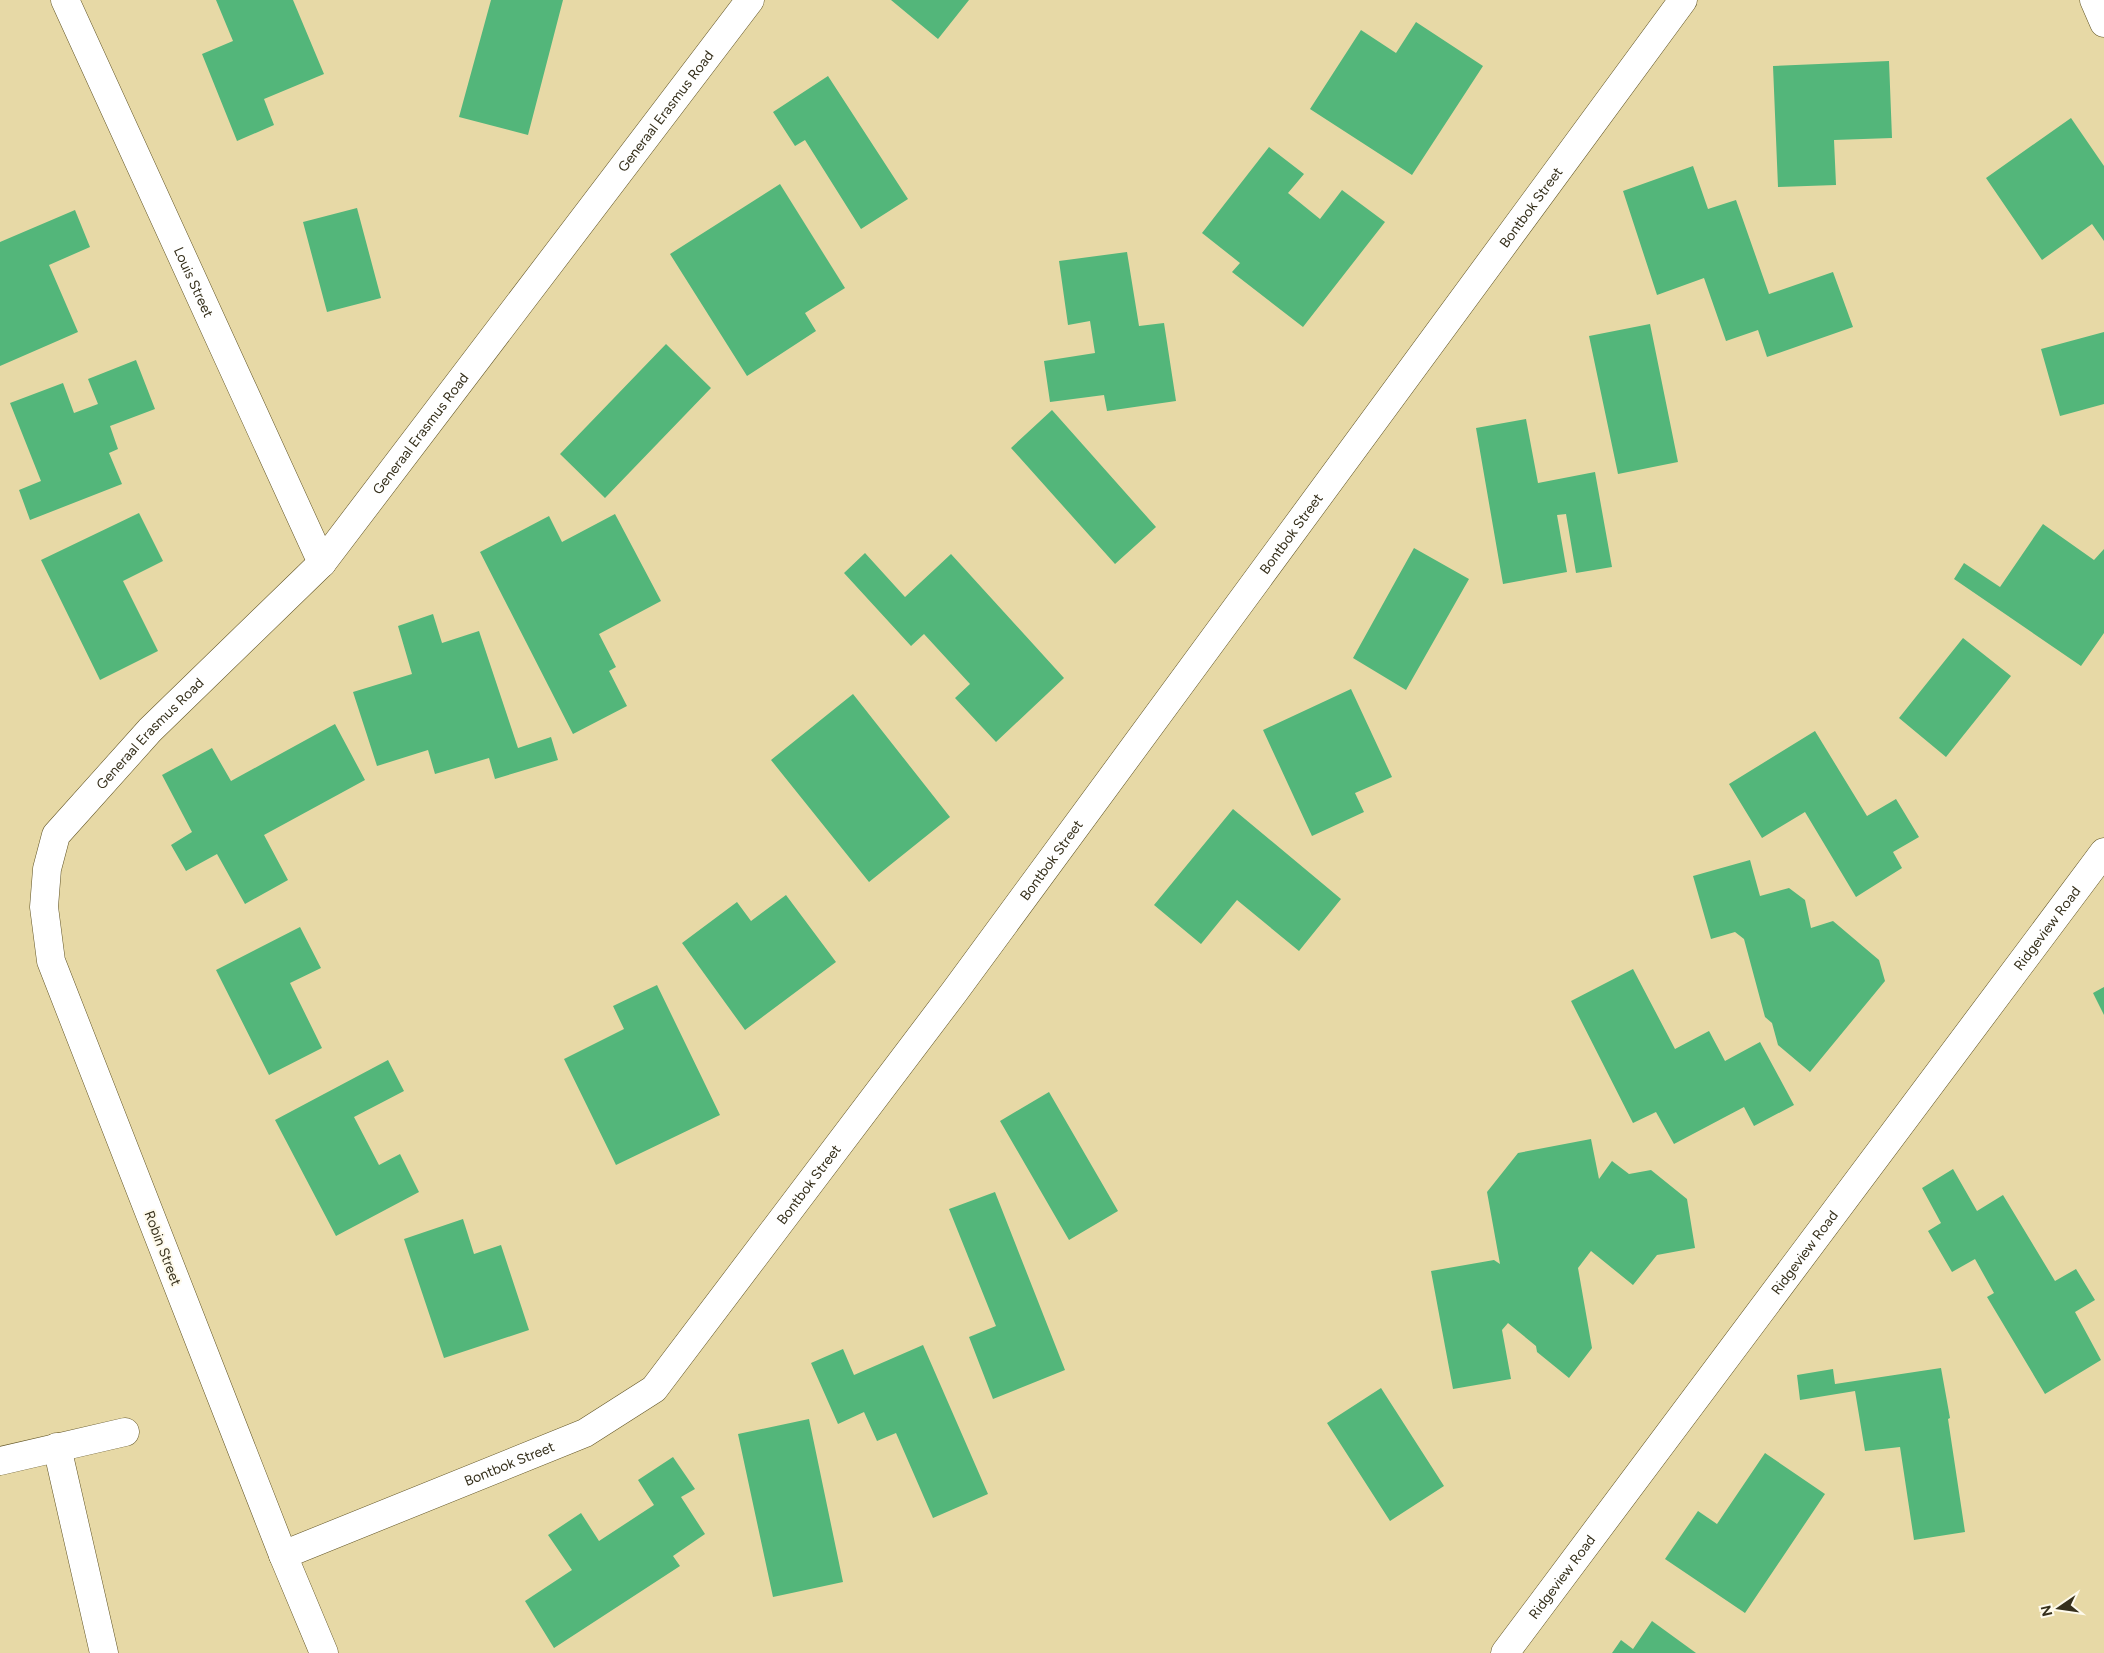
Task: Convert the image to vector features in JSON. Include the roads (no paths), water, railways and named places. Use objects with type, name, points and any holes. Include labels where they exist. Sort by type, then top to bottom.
[{"type":"street","name":"Louis Street","points":[[65,0],[322,563]]},
{"type":"street","name":"Generaal Erasmus Road","points":[[56,835],[150,730],[322,563],[750,0]]},
{"type":"street","name":"Bontbok Street","points":[[283,1555],[585,1433],[654,1389],[955,991],[1683,0]]},
{"type":"street","points":[[2094,0],[2104,23]]},
{"type":"street","name":"Robin Street","points":[[56,835],[47,869],[44,907],[51,962],[283,1555],[324,1653]]},
{"type":"street","name":"Ridgeview Road","points":[[1505,1653],[2104,852]]},
{"type":"street","points":[[0,1461],[125,1432]]},
{"type":"street","points":[[57,1447],[104,1653]]}]
